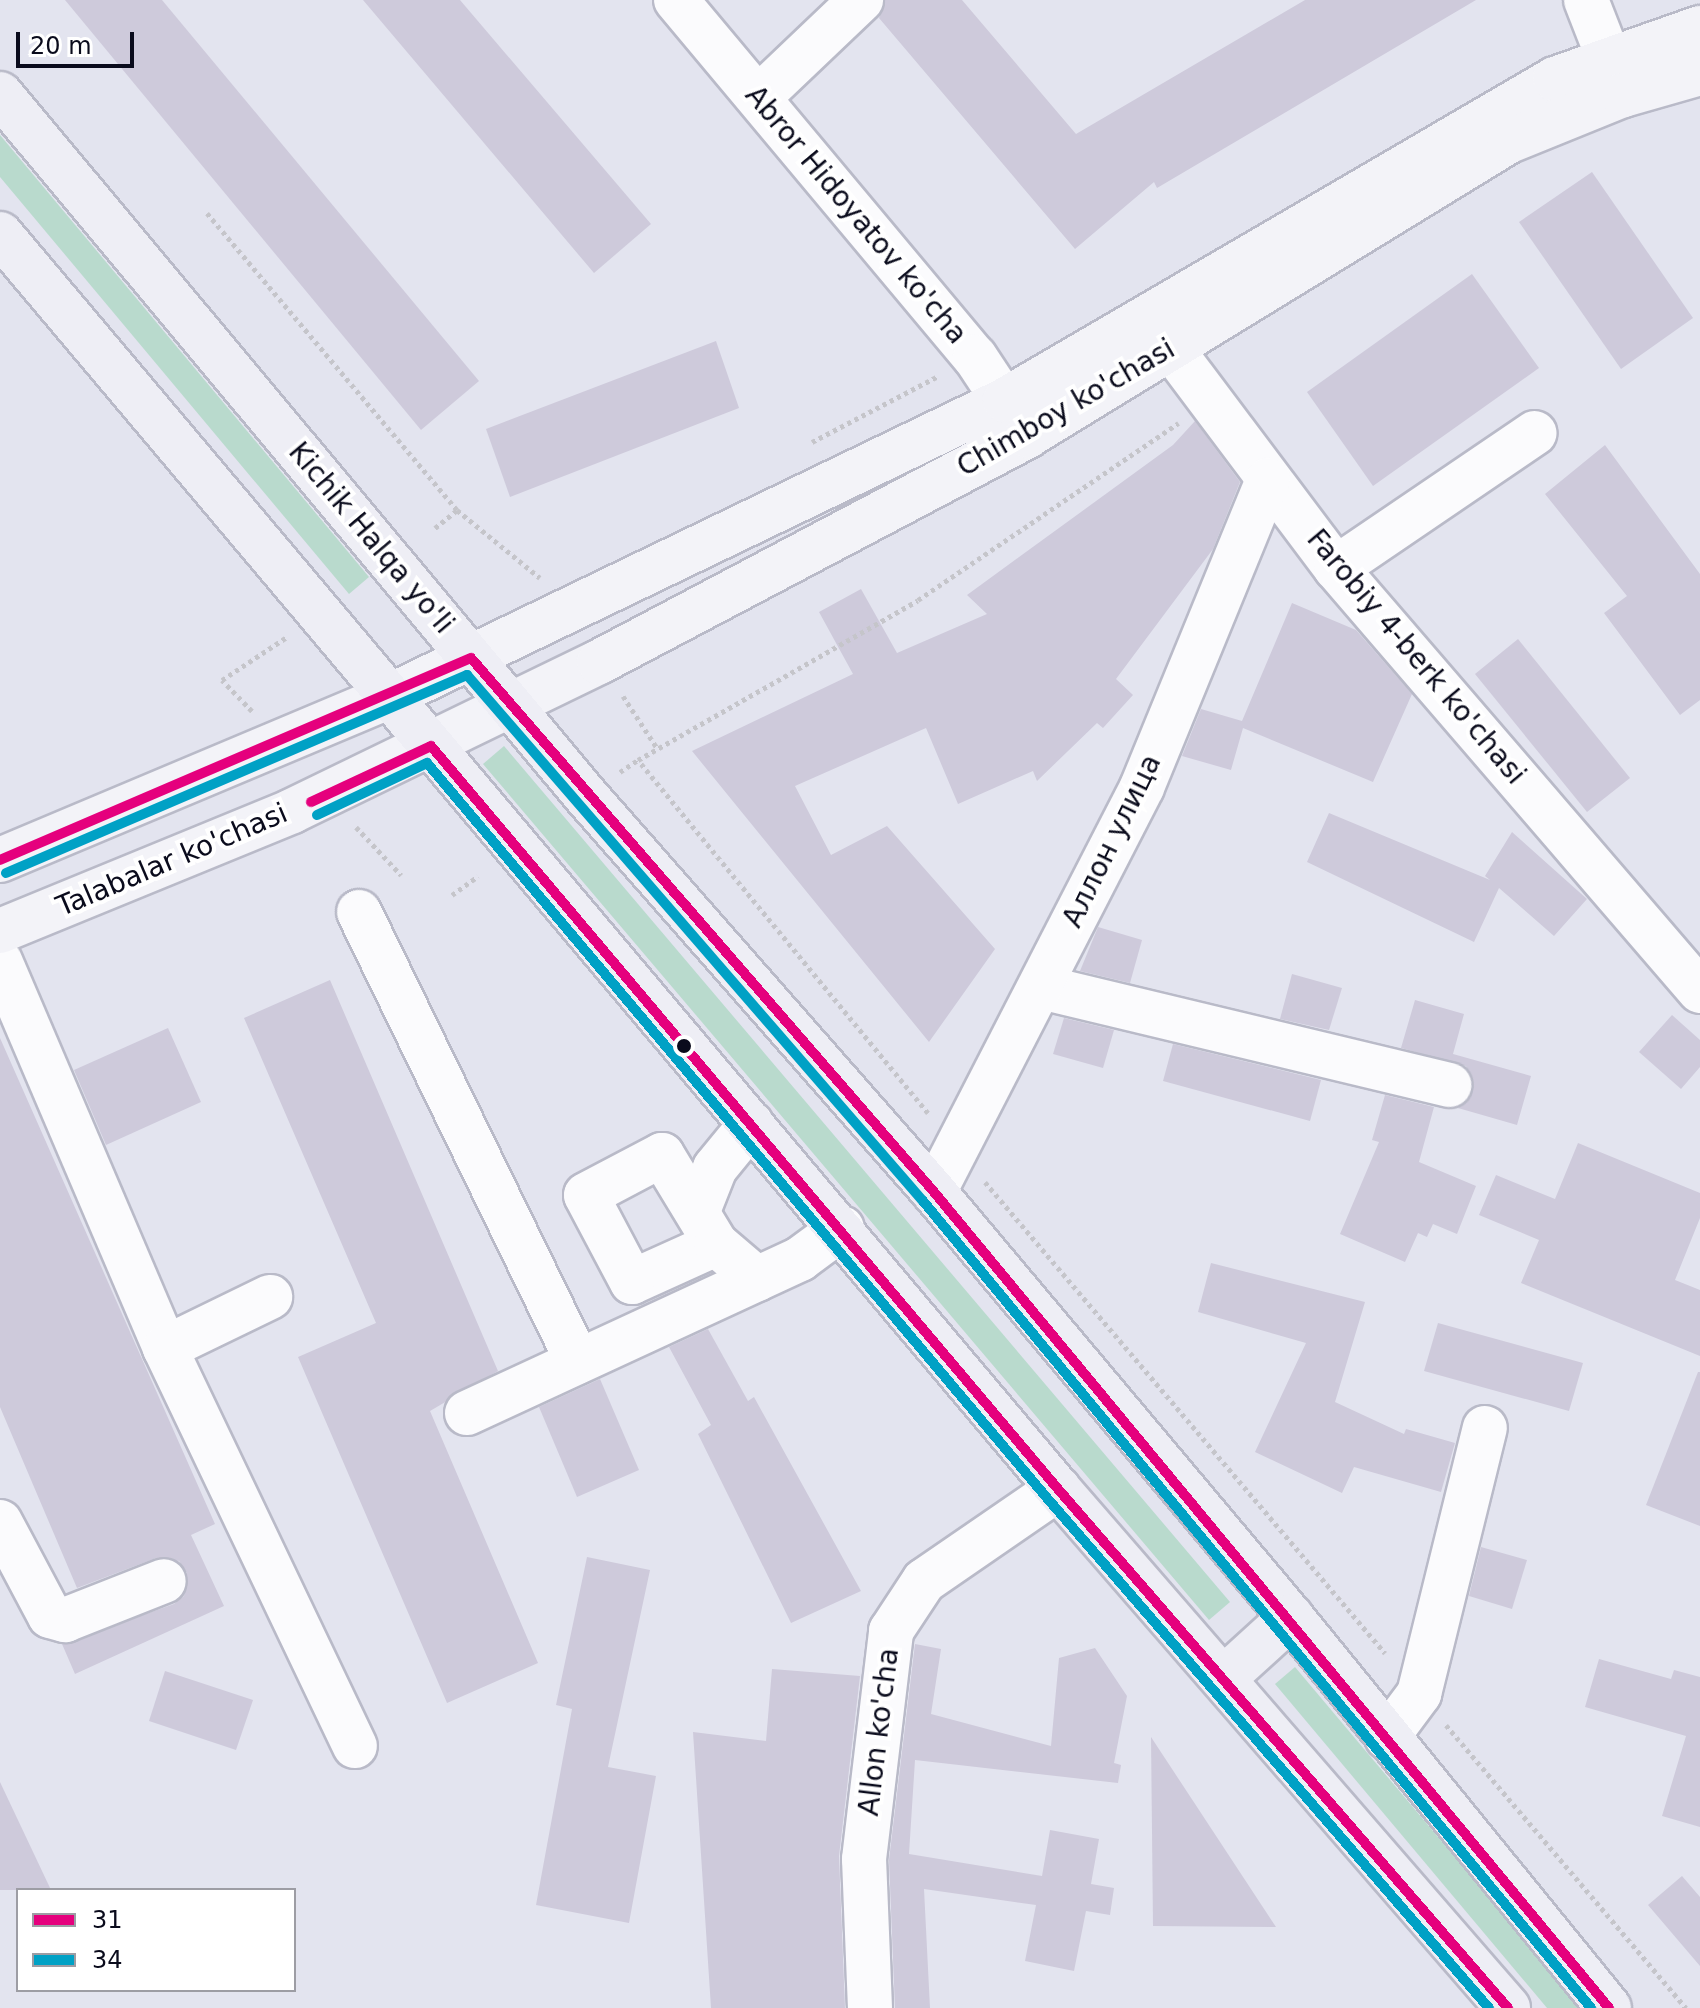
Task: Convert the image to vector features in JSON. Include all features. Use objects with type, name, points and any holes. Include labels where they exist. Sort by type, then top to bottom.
[{"type":"highway","name":"Kichik Halqa yo'li","points":[[0,94],[471,658],[934,1192],[1291,1617],[1609,2008]]},
{"type":"highway","points":[[9,257],[842,1228],[1058,1489],[1508,2008]]},
{"type":"highway","points":[[1224,1678],[1291,1617]]},
{"type":"main road","name":"Chimboy ko'chasi","points":[[431,746],[1027,436],[1700,28]]},
{"type":"main road","name":"Chimboy ko'chasi","points":[[471,658],[1005,400],[1145,312],[1555,79],[1700,73]]},
{"type":"main road","points":[[0,860],[388,697],[471,658]]},
{"type":"main road","name":"Talabalar ko'chasi","points":[[0,931],[292,811],[431,746]]},
{"type":"street","name":"Abror Hidoyatov ko'cha","points":[[676,0],[975,357],[1027,436]]},
{"type":"street","points":[[759,97],[861,0]]},
{"type":"street","points":[[1586,0],[1616,77]]},
{"type":"street","name":"Farobiy 4-berk ko'chasi","points":[[1145,312],[1336,568],[1700,991]]},
{"type":"street","points":[[1336,568],[1535,433]]},
{"type":"street","name":"Аллон улица","points":[[934,1192],[1142,787],[1268,480]]},
{"type":"street","points":[[359,912],[578,1362]]},
{"type":"street","points":[[0,961],[165,1348],[355,1746]]},
{"type":"street","points":[[1041,987],[1449,1085]]},
{"type":"street","points":[[751,1124],[715,1168],[707,1227],[757,1279]]},
{"type":"street","points":[[467,1413],[800,1259],[842,1228]]},
{"type":"street","points":[[165,1348],[270,1297]]},
{"type":"street","points":[[1387,1737],[1419,1694],[1485,1428]]},
{"type":"street","name":"Allon ko'cha","points":[[870,2008],[864,1859],[891,1631],[924,1581],[1058,1489]]},
{"type":"street","points":[[0,1522],[50,1616],[65,1620],[164,1581]]},
{"type":"path","points":[[207,213],[457,510],[541,578],[555,573]]},
{"type":"path","points":[[806,446],[975,357]]},
{"type":"path","points":[[620,772],[918,600],[1210,401]]},
{"type":"path","points":[[435,528],[457,510]]},
{"type":"path","points":[[257,717],[222,680],[288,636]]},
{"type":"path","points":[[621,692],[657,748]]},
{"type":"path","points":[[638,760],[957,1148],[1686,2008]]},
{"type":"path","points":[[350,820],[401,875]]},
{"type":"path","points":[[452,895],[478,876]]},
{"type":"green space","points":[[0,135],[369,577],[349,594],[0,177]]},
{"type":"green space","points":[[504,746],[1230,1602],[1209,1620],[483,764]]},
{"type":"green space","points":[[1295,1667],[1582,2008],[1547,2008],[1275,1684]]},
{"type":"building","points":[[65,0],[162,0],[479,381],[421,430]]},
{"type":"building","points":[[363,0],[460,0],[651,224],[594,273]]},
{"type":"building","points":[[885,0],[962,0],[1076,134],[1305,0],[1476,0],[1157,188],[1154,182],[1075,249],[879,18]]},
{"type":"building","points":[[1592,172],[1693,318],[1621,369],[1519,222]]},
{"type":"building","points":[[1472,274],[1539,368],[1373,486],[1307,392]]},
{"type":"building","points":[[716,341],[739,408],[510,497],[486,429]]},
{"type":"building","points":[[1195,421],[1240,482],[1213,549],[1116,679],[1133,695],[1103,728],[1097,723],[1037,781],[1033,771],[958,804],[926,728],[795,786],[831,855],[887,826],[995,949],[929,1042],[692,751],[853,674],[819,612],[861,589],[897,653],[987,614],[967,595],[1173,445]]},
{"type":"building","points":[[1605,445],[1700,574],[1700,700],[1680,715],[1604,613],[1627,596],[1545,494]]},
{"type":"building","points":[[1292,603],[1356,630],[1412,694],[1373,782],[1243,728],[1231,770],[1182,756],[1201,709],[1242,721]]},
{"type":"building","points":[[1518,639],[1630,778],[1587,812],[1475,674]]},
{"type":"building","points":[[1329,813],[1490,880],[1485,876],[1512,832],[1587,899],[1554,936],[1499,888],[1474,942],[1307,862]]},
{"type":"building","points":[[1098,927],[1142,940],[1130,983],[1080,971]]},
{"type":"building","points":[[1292,974],[1342,988],[1329,1030],[1280,1019]]},
{"type":"building","points":[[330,980],[498,1371],[430,1411],[538,1663],[447,1703],[298,1357],[376,1323],[244,1018]]},
{"type":"building","points":[[1415,1000],[1464,1014],[1453,1054],[1531,1076],[1517,1125],[1458,1108],[1473,1090],[1466,1066],[1401,1048]]},
{"type":"building","points":[[1672,1015],[1700,1040],[1700,1067],[1681,1089],[1639,1052]]},
{"type":"building","points":[[1064,1018],[1114,1030],[1103,1068],[1053,1054]]},
{"type":"building","points":[[168,1028],[201,1102],[106,1145],[74,1070]]},
{"type":"building","points":[[0,1038],[215,1524],[191,1535],[224,1606],[75,1674],[62,1644],[174,1604],[184,1596],[187,1573],[179,1561],[156,1558],[77,1588],[0,1407]]},
{"type":"building","points":[[1173,1044],[1321,1080],[1310,1121],[1163,1081]]},
{"type":"building","points":[[1385,1095],[1434,1107],[1419,1162],[1476,1186],[1457,1234],[1433,1224],[1427,1237],[1418,1233],[1405,1262],[1340,1234],[1379,1142],[1372,1140]]},
{"type":"building","points":[[1578,1143],[1700,1193],[1700,1218],[1675,1280],[1700,1290],[1700,1356],[1521,1283],[1539,1240],[1479,1215],[1496,1175],[1555,1199]]},
{"type":"building","points":[[1211,1263],[1365,1302],[1335,1402],[1404,1434],[1406,1429],[1455,1443],[1441,1492],[1354,1467],[1342,1493],[1255,1452],[1306,1343],[1198,1312]]},
{"type":"building","points":[[1438,1323],[1583,1363],[1569,1411],[1424,1371]]},
{"type":"building","points":[[708,1329],[748,1401],[754,1397],[861,1591],[791,1623],[698,1434],[711,1425],[669,1347]]},
{"type":"building","points":[[1700,1372],[1700,1526],[1646,1505]]},
{"type":"building","points":[[600,1379],[639,1470],[577,1497],[539,1407]]},
{"type":"building","points":[[1481,1547],[1527,1560],[1512,1609],[1469,1596]]},
{"type":"building","points":[[587,1557],[650,1570],[608,1767],[656,1776],[629,1923],[536,1905],[572,1709],[556,1705]]},
{"type":"building","points":[[915,1644],[941,1649],[931,1714],[1051,1746],[1059,1658],[1095,1648],[1127,1696],[1114,1763],[1121,1765],[1118,1783],[915,1760],[909,1854],[1042,1876],[1050,1830],[1099,1839],[1091,1884],[1114,1888],[1110,1915],[1086,1911],[1074,1971],[1025,1961],[1036,1905],[924,1889],[930,2008],[895,2008],[889,1860]]},
{"type":"building","points":[[1599,1659],[1671,1679],[1674,1670],[1700,1677],[1700,1827],[1662,1816],[1686,1736],[1585,1707]]},
{"type":"building","points":[[772,1669],[860,1676],[839,1856],[845,2008],[711,2008],[693,1732],[766,1741]]},
{"type":"building","points":[[165,1671],[253,1700],[236,1750],[149,1721]]},
{"type":"building","points":[[1151,1737],[1276,1927],[1153,1926]]},
{"type":"building","points":[[0,1782],[50,1888],[0,1890]]},
{"type":"building","points":[[1682,1876],[1700,1897],[1700,1966],[1648,1905]]},
{"type":"transit line","name":"31","points":[[0,860],[471,658],[934,1192],[1609,2008]]},
{"type":"transit line","name":"34","points":[[6,873],[467,675],[923,1201],[1591,2008]]},
{"type":"transit line","name":"31","points":[[311,802],[431,746],[1058,1489],[1508,2008]]},
{"type":"transit line","name":"34","points":[[317,815],[427,763],[1047,1498],[1489,2008]]}]
